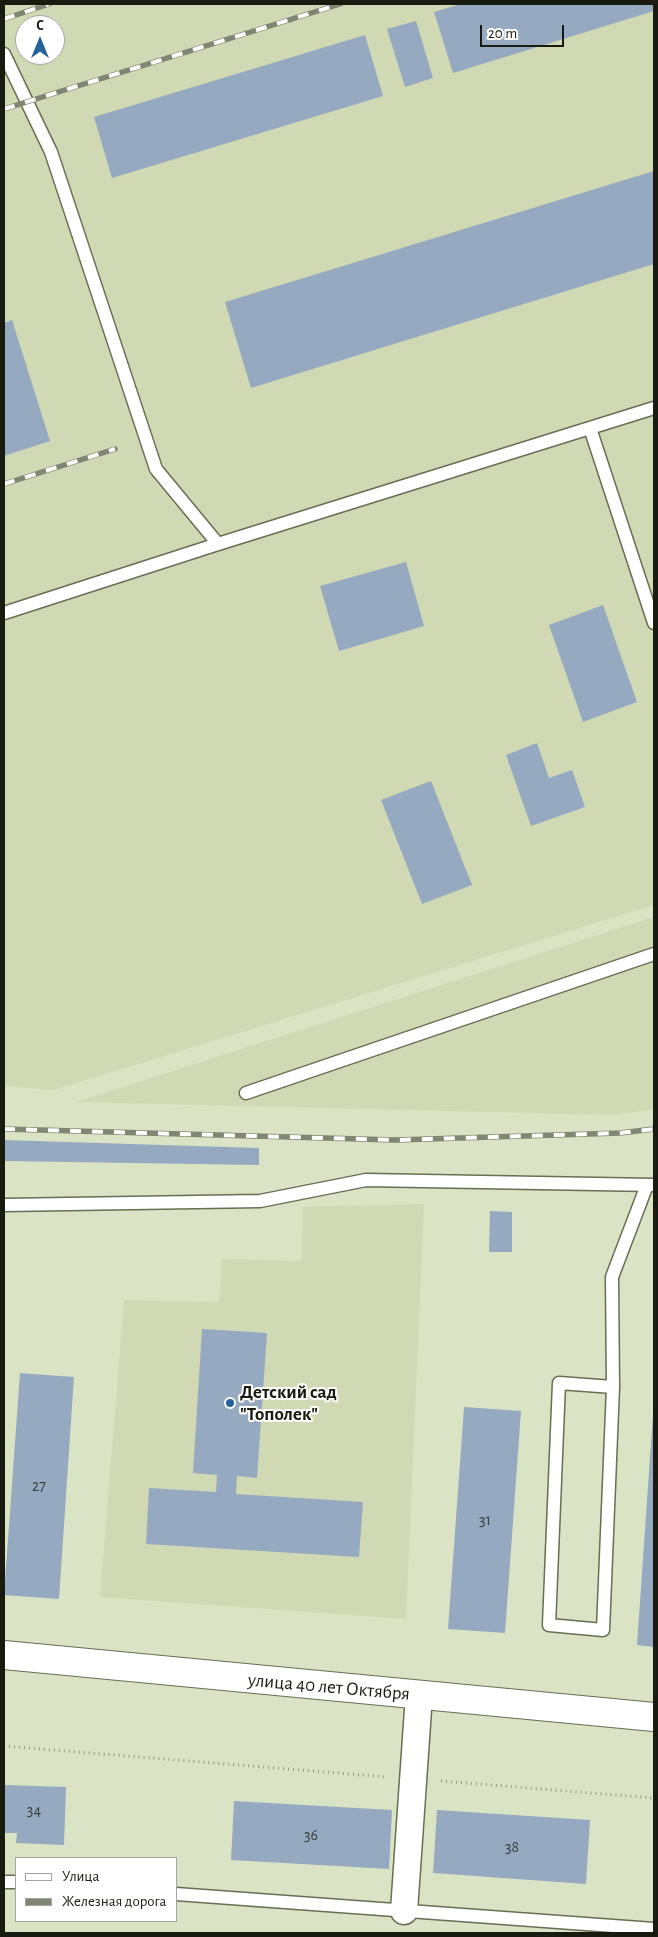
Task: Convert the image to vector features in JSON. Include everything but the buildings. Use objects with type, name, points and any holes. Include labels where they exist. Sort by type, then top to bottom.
[{"type":"main road","name":"улица 40 лет Октября","points":[[4,1655],[654,1717]]},
{"type":"street","points":[[404,1911],[419,1695]]},
{"type":"lane","points":[[4,54],[51,152],[156,469],[218,544]]},
{"type":"lane","points":[[4,613],[654,408]]},
{"type":"lane","points":[[590,428],[654,623]]},
{"type":"lane","points":[[246,1093],[654,954]]},
{"type":"lane","points":[[4,1205],[260,1201],[366,1180],[650,1185],[612,1277],[613,1387],[603,1630],[549,1625],[559,1384],[613,1387]]},
{"type":"lane","points":[[178,1894],[654,1928]]},
{"type":"path","points":[[4,1746],[388,1777]]},
{"type":"path","points":[[437,1781],[654,1798]]},
{"type":"shaded area","points":[[4,4],[654,4],[654,905],[54,1090],[4,1086]]},
{"type":"shaded area","points":[[654,917],[654,1109],[617,1115],[76,1102]]},
{"type":"shaded area","points":[[424,1204],[406,1619],[100,1597],[124,1300],[219,1302],[222,1259],[302,1261],[303,1207]]},
{"type":"railway","points":[[4,19],[49,4]]},
{"type":"railway","points":[[4,109],[340,4]]},
{"type":"railway","points":[[4,484],[115,449]]},
{"type":"railway","points":[[4,1129],[396,1140],[620,1133],[654,1129]]},
{"type":"place","name":"Детский сад \"Тополек\"","points":[[230,1403]]}]
